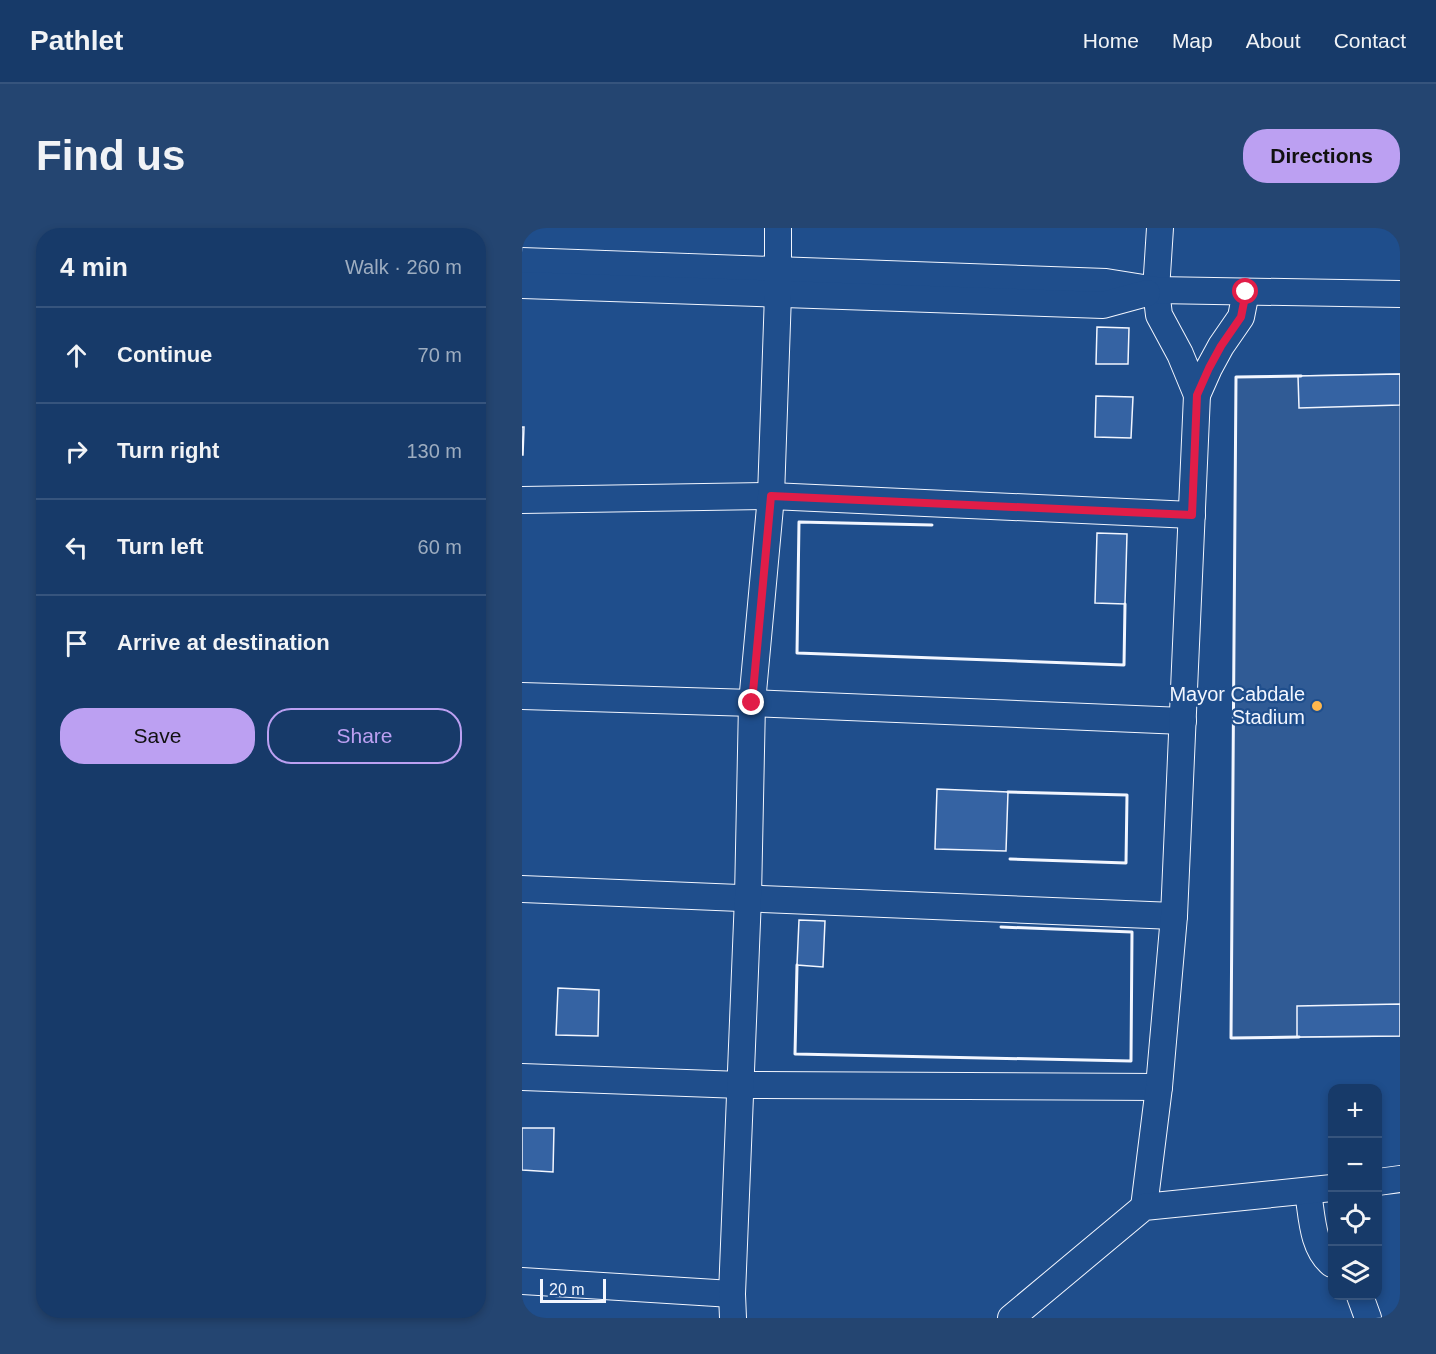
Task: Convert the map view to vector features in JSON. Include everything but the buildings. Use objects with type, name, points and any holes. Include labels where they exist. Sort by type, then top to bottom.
[{"type":"street","points":[[522,1281],[733,1306],[748,897],[752,703],[771,496],[778,228]]},
{"type":"street","points":[[1160,228],[1156,290],[1159,315],[1180,354],[1197,395]]},
{"type":"street","points":[[522,261],[778,282]]},
{"type":"street","points":[[522,285],[1106,282],[1156,290],[1400,294]]},
{"type":"street","points":[[1144,1207],[1159,1088],[1174,916],[1197,395],[1217,353],[1241,317],[1246,292]]},
{"type":"street","points":[[522,500],[771,496],[1192,515]]},
{"type":"street","points":[[522,696],[1183,721]]},
{"type":"street","points":[[522,889],[1174,916]]},
{"type":"street","points":[[522,1077],[741,1085],[1159,1088]]},
{"type":"street","points":[[1382,1181],[1400,1179]]},
{"type":"street","points":[[1011,1318],[1144,1207],[1320,1190],[1316,1240],[1324,1258],[1328,1261]]},
{"type":"street","points":[[1361,1300],[1368,1318]]},
{"type":"shaded area","name":"Mayor Cabdale Stadium","points":[[1400,374],[1400,1036],[1231,1038],[1236,377]]},
{"type":"wall","points":[[1299,1037],[1231,1038],[1236,377],[1301,376]]},
{"type":"wall","points":[[932,525],[799,522],[797,653],[1124,665],[1125,604]]},
{"type":"wall","points":[[1008,792],[1127,795],[1126,863],[1010,859]]},
{"type":"wall","points":[[797,965],[795,1054],[1131,1061],[1132,932],[1001,927]]},
{"type":"place","name":"Mayor Cabdale Stadium","points":[[1317,706]]},
{"type":"route","points":[[752,703],[771,496],[1192,515],[1197,395],[1221,346],[1241,317],[1246,292]]}]
